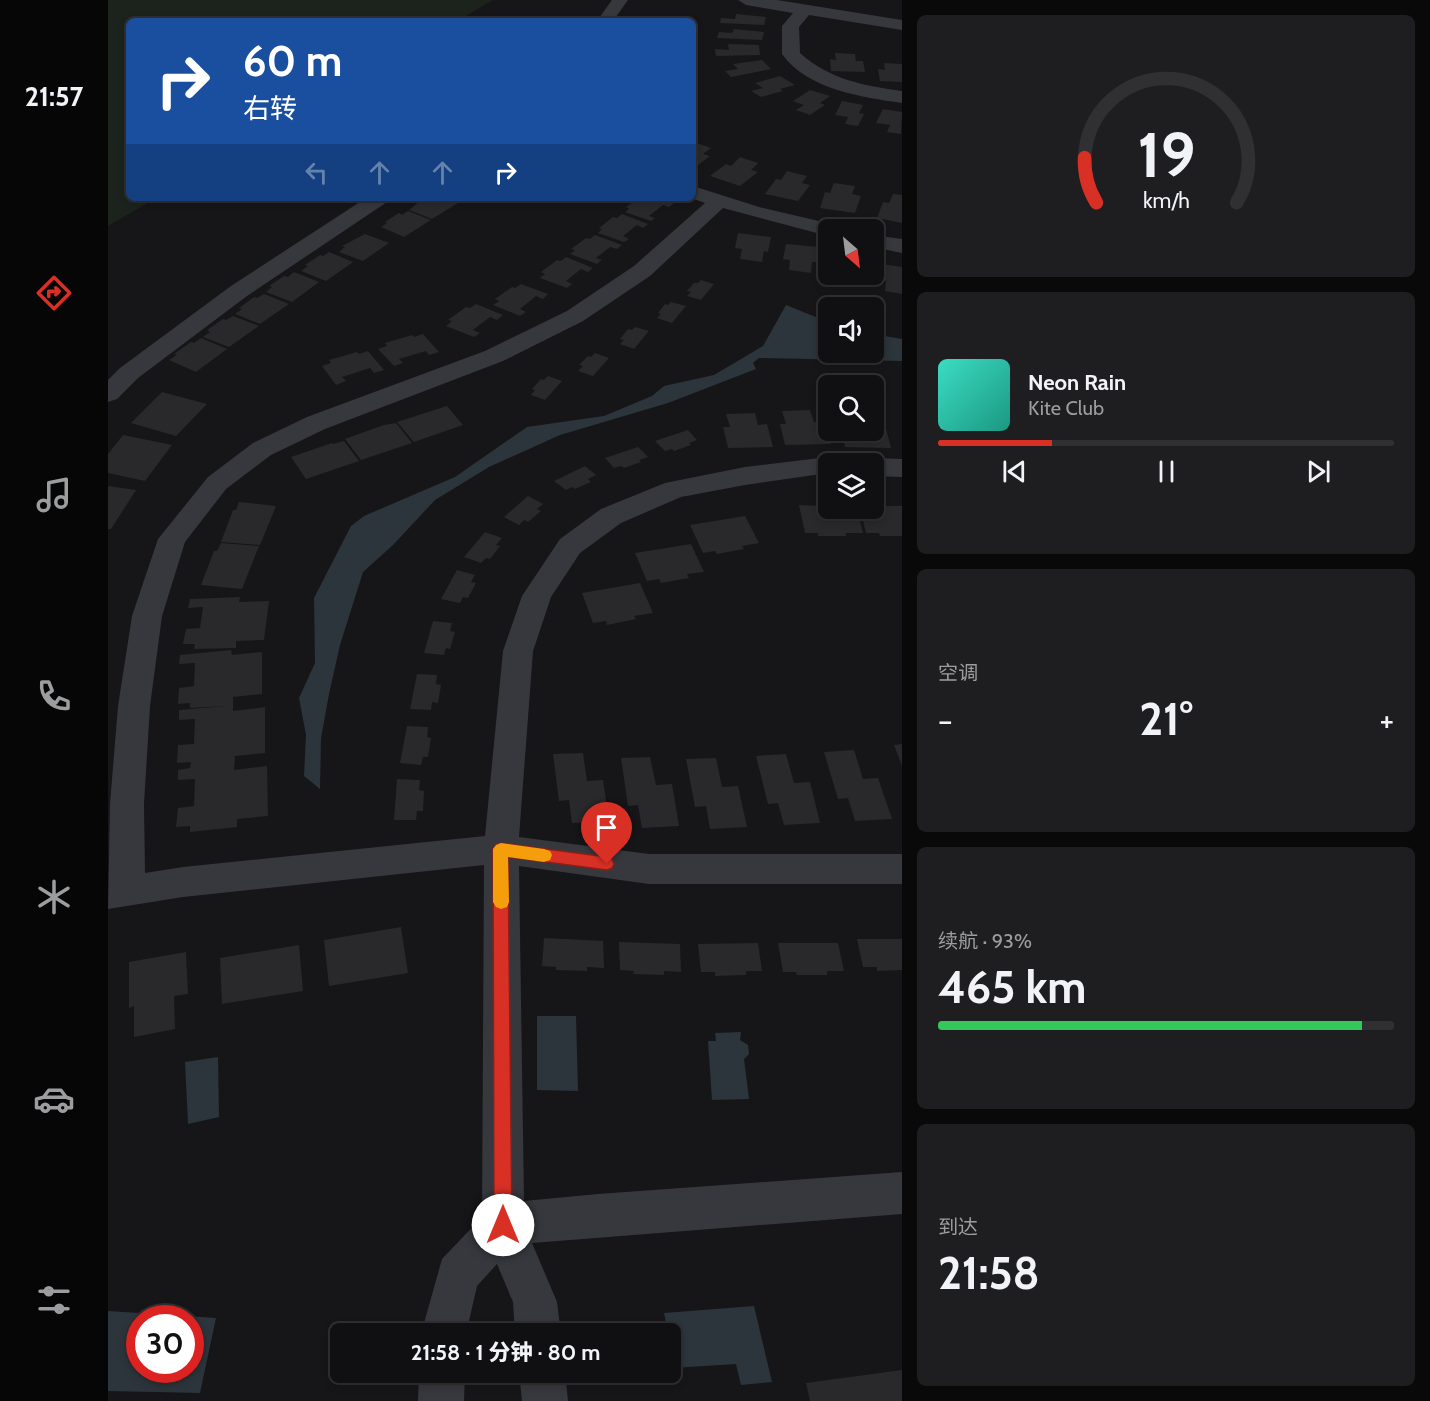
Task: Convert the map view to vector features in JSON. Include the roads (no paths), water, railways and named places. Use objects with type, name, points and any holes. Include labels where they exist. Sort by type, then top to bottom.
[{"type":"street","points":[[608,18],[620,0]]},
{"type":"street","points":[[746,0],[902,25]]},
{"type":"street","points":[[804,11],[790,26],[791,54],[807,70],[854,91],[902,97]]},
{"type":"street","points":[[696,193],[818,227]]},
{"type":"street","points":[[108,394],[129,373],[238,291],[375,201]]},
{"type":"street","points":[[719,201],[642,272],[575,316],[494,356],[316,423],[262,449],[217,483],[172,539],[147,616],[134,706],[118,893],[183,882],[501,849],[649,869],[902,869]]},
{"type":"street","points":[[884,243],[902,246]]},
{"type":"street","points":[[537,1323],[535,1302],[503,1225],[501,849],[518,651],[537,596],[570,546],[611,516],[675,489],[745,476],[818,466]]},
{"type":"street","points":[[884,467],[902,468]]},
{"type":"street","points":[[447,1323],[458,1275],[503,1225],[598,1215],[902,1193]]},
{"type":"street","points":[[441,1401],[442,1383]]},
{"type":"street","points":[[543,1383],[545,1401]]}]
